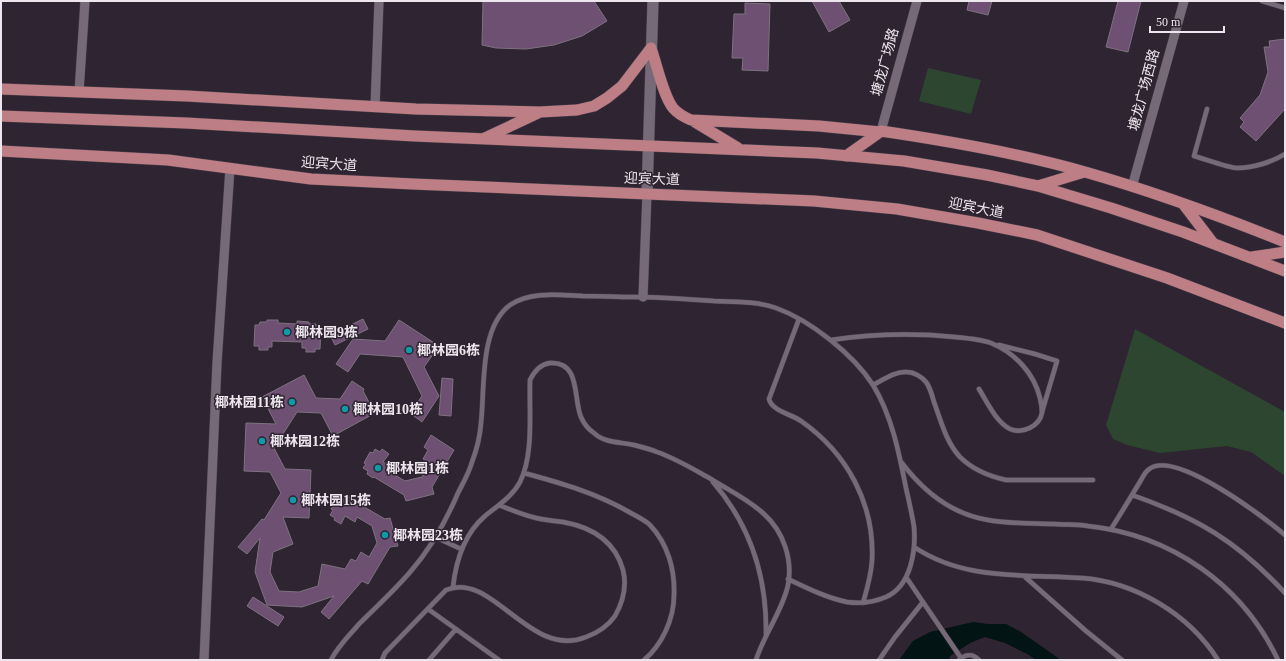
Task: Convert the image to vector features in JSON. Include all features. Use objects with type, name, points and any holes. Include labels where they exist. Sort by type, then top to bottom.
[{"type":"main road","points":[[1,89],[187,96],[416,109],[540,112],[577,110],[594,106],[622,86],[651,48]]},
{"type":"main road","points":[[651,48],[665,92],[673,107],[682,116],[740,150]]},
{"type":"main road","points":[[483,139],[540,112]]},
{"type":"main road","points":[[1,116],[186,123],[483,139],[817,153],[904,161],[987,175],[1038,186],[1111,208],[1213,243],[1285,271]]},
{"type":"main road","points":[[691,120],[819,126],[880,132],[990,150],[1085,172],[1184,204],[1285,242]]},
{"type":"main road","points":[[846,156],[880,132]]},
{"type":"main road","name":"迎宾大道","points":[[1,151],[168,160],[312,179],[814,201],[897,209],[1036,235],[1167,278],[1285,323]]},
{"type":"main road","points":[[1038,186],[1085,172]]},
{"type":"main road","points":[[1184,204],[1213,243]]},
{"type":"main road","points":[[1251,257],[1285,252]]},
{"type":"street","points":[[79,92],[85,1]]},
{"type":"street","points":[[375,107],[379,1]]},
{"type":"street","points":[[643,297],[653,1]]},
{"type":"street","name":"塘龙广场路","points":[[880,132],[917,1]]},
{"type":"street","name":"塘龙广场西路","points":[[1132,187],[1184,1]]},
{"type":"street","points":[[204,660],[216,363],[230,168]]},
{"type":"lane","points":[[1262,1],[1285,8]]},
{"type":"lane","points":[[1207,109],[1194,156],[1236,168],[1275,160],[1282,158],[1285,154]]},
{"type":"lane","points":[[331,660],[341,643],[410,572],[425,554],[448,516],[471,467],[478,446],[481,427],[486,352],[491,332],[498,318],[512,304],[526,298],[545,295],[643,297],[756,303],[777,308],[799,319],[831,340],[853,361],[873,385],[886,411],[898,448],[914,525],[914,547],[912,561],[906,577],[900,586],[891,595],[877,601],[863,603],[847,602],[830,597],[788,579]]},
{"type":"lane","points":[[799,319],[769,399],[770,403],[774,407],[797,418],[814,430],[830,445],[844,461],[855,480],[863,499],[869,520],[872,540],[872,562],[863,603]]},
{"type":"lane","points":[[831,340],[871,335],[911,334],[944,336],[1013,348],[1057,361],[1042,414],[1038,422],[1031,428],[1022,431],[1013,430],[1004,426],[998,420],[979,389]]},
{"type":"lane","points":[[990,343],[1004,349],[1017,358],[1027,370],[1035,384],[1040,398],[1042,414]]},
{"type":"lane","points":[[453,587],[455,567],[461,549],[471,532],[484,517],[510,496],[519,484],[524,473],[528,457],[530,380],[534,372],[540,366],[549,363],[557,364],[565,367],[571,374],[574,382],[580,416],[586,427],[596,435],[607,441],[636,446],[667,455],[697,470],[747,501],[764,514],[774,525],[782,539],[787,553],[789,569],[788,579],[784,599],[756,660]]},
{"type":"lane","points":[[873,385],[896,373],[902,372],[912,373],[922,378],[926,382],[930,391],[945,434],[951,446],[969,466],[980,472],[1006,480],[1093,480]]},
{"type":"lane","points":[[901,462],[914,479],[930,494],[948,506],[968,515],[989,520],[1087,526],[1111,529],[1132,534],[1168,548],[1195,563],[1231,592],[1260,628],[1278,660]]},
{"type":"lane","points":[[1111,529],[1148,469],[1161,465],[1178,468],[1210,483],[1240,500],[1269,521],[1285,536]]},
{"type":"lane","points":[[524,473],[571,486],[604,498],[635,515],[649,525],[662,541],[670,560],[674,581],[674,601],[670,622],[661,640],[644,660]]},
{"type":"lane","points":[[711,479],[734,509],[753,549],[762,579],[765,598],[766,636]]},
{"type":"lane","points":[[1132,495],[1191,518],[1218,534],[1243,552],[1285,593]]},
{"type":"lane","points":[[382,660],[385,653],[446,590],[453,587],[469,587],[499,605],[536,632],[559,640],[577,640],[594,634],[604,628],[613,619],[619,609],[624,592],[624,574],[621,562],[615,551],[607,542],[587,529],[563,522],[524,515],[499,505]]},
{"type":"lane","points":[[435,537],[461,549]]},
{"type":"lane","points":[[914,547],[922,553],[950,565],[980,573],[1088,579],[1118,585],[1156,601],[1180,618],[1205,643],[1218,660]]},
{"type":"lane","points":[[1024,576],[1122,660]]},
{"type":"lane","points":[[906,577],[958,653],[960,659],[969,655],[975,656],[979,660]]},
{"type":"lane","points":[[880,660],[895,637],[923,602]]},
{"type":"lane","points":[[428,609],[499,660]]},
{"type":"lane","points":[[430,660],[456,629]]},
{"type":"green space","points":[[928,68],[981,80],[971,114],[919,101]]},
{"type":"green space","points":[[1135,329],[1285,412],[1285,476],[1251,452],[1227,446],[1160,453],[1127,445],[1113,439],[1106,425]]},
{"type":"shaded area","points":[[973,622],[1006,624],[1021,632],[1061,660],[1036,660],[1005,643],[985,637],[970,643],[950,656],[949,660],[899,660],[913,641],[930,632]]},
{"type":"building","points":[[483,1],[594,1],[607,21],[582,36],[554,45],[526,49],[496,48],[482,45]]},
{"type":"building","points":[[812,1],[839,1],[850,20],[829,32]]},
{"type":"building","points":[[969,1],[992,1],[988,15],[967,10]]},
{"type":"building","points":[[1118,1],[1141,1],[1128,52],[1106,47]]},
{"type":"building","points":[[745,3],[770,4],[768,71],[742,70],[743,58],[732,58],[734,14],[745,14]]},
{"type":"building","points":[[1285,39],[1285,109],[1256,141],[1240,127],[1244,122],[1240,118],[1260,95],[1268,72],[1264,47],[1270,47],[1269,41]]},
{"type":"building","points":[[363,319],[368,329],[335,345],[330,335]]},
{"type":"building","name":"椰林园9栋","points":[[267,320],[278,320],[278,323],[297,324],[297,321],[316,324],[316,327],[321,327],[320,349],[315,349],[315,352],[306,352],[306,348],[302,348],[302,342],[272,341],[272,347],[268,347],[268,350],[259,350],[259,346],[254,346],[255,325],[259,325],[260,322],[267,322]]},
{"type":"building","points":[[399,320],[439,346],[424,367],[439,396],[422,422],[410,413],[422,396],[403,357],[360,354],[348,372],[336,364],[353,339],[385,341]]},
{"type":"building","points":[[304,375],[316,398],[340,399],[352,381],[364,389],[363,391],[375,413],[333,436],[321,413],[297,412],[274,448],[285,469],[311,470],[309,518],[283,517],[293,544],[273,552],[270,572],[279,591],[299,592],[318,586],[322,564],[345,569],[351,559],[356,561],[361,552],[369,557],[377,543],[372,526],[357,517],[355,522],[345,516],[341,524],[334,520],[335,518],[330,515],[333,510],[331,509],[337,499],[339,500],[342,495],[347,498],[348,496],[385,519],[390,518],[398,546],[390,547],[368,584],[362,581],[329,619],[321,612],[334,596],[302,607],[267,605],[255,572],[260,538],[247,554],[238,547],[262,519],[264,520],[281,493],[270,472],[244,471],[246,423],[276,424],[262,397]]},
{"type":"building","points":[[442,378],[453,379],[451,416],[439,415]]},
{"type":"building","name":"椰林园1栋","points":[[431,435],[454,450],[432,487],[434,494],[406,501],[404,495],[374,477],[373,478],[367,474],[368,471],[363,468],[370,452],[373,453],[375,449],[380,452],[382,449],[389,454],[383,462],[393,467],[390,472],[405,481],[422,477],[431,463],[423,459],[428,450],[424,447]]},
{"type":"building","points":[[253,597],[284,617],[278,626],[247,606]]},
{"type":"place","name":"椰林园9栋","points":[[287,332]]},
{"type":"place","name":"椰林园6栋","points":[[409,350]]},
{"type":"place","name":"椰林园11栋","points":[[292,402]]},
{"type":"place","name":"椰林园10栋","points":[[345,409]]},
{"type":"place","name":"椰林园12栋","points":[[262,441]]},
{"type":"place","name":"椰林园1栋","points":[[378,468]]},
{"type":"place","name":"椰林园15栋","points":[[293,500]]},
{"type":"place","name":"椰林园23栋","points":[[385,535]]}]
